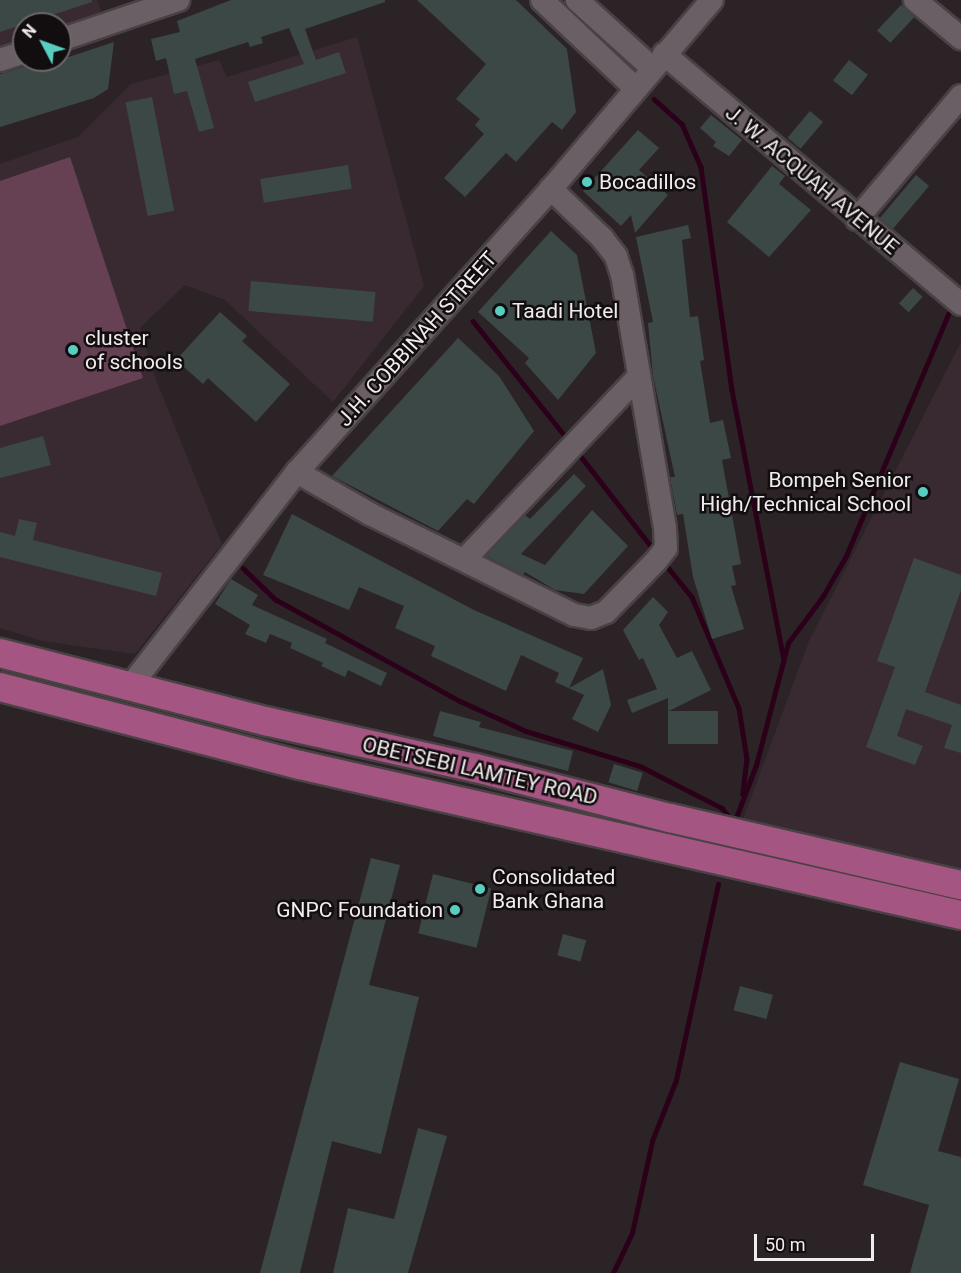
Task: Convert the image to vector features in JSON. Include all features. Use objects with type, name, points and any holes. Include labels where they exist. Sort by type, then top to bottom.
[{"type":"main road","name":"OBETSEBI LAMTEY ROAD","points":[[0,653],[265,721],[476,768],[670,818],[961,885]]},
{"type":"main road","name":"OBETSEBI LAMTEY ROAD","points":[[0,687],[300,765],[961,915]]},
{"type":"street","points":[[72,34],[126,9],[178,0]]},
{"type":"street","points":[[542,0],[634,87]]},
{"type":"street","name":"J. W. ACQUAH AVENUE","points":[[578,0],[658,61],[961,304]]},
{"type":"street","name":"J.H. COBBINAH STREET","points":[[131,685],[297,472],[551,189],[634,87],[712,0]]},
{"type":"street","points":[[915,0],[961,38]]},
{"type":"street","points":[[857,219],[961,96]]},
{"type":"street","points":[[297,472],[574,615],[591,618],[606,612],[656,561],[666,548],[665,528],[616,256],[551,189]]},
{"type":"street","points":[[464,560],[638,377]]},
{"type":"shaded area","points":[[0,0],[97,0],[104,19],[72,30],[72,12],[12,12],[12,51],[0,55]]},
{"type":"shaded area","name":"cluster of schools","points":[[357,37],[424,286],[333,402],[225,300],[185,285],[140,328],[153,372],[222,544],[135,654],[42,641],[0,628],[0,164],[78,137],[131,84],[219,60],[227,77]]},
{"type":"shaded area","points":[[70,157],[143,378],[0,426],[0,181]]},
{"type":"shaded area","name":"Bompeh Senior High/Technical School","points":[[961,342],[961,876],[742,822],[809,641]]},
{"type":"building","points":[[0,0],[92,0],[92,2],[61,12],[12,12],[12,28],[0,32]]},
{"type":"building","points":[[231,0],[385,0],[385,2],[305,29],[316,60],[339,52],[346,73],[255,102],[248,82],[304,64],[289,28],[261,37],[263,43],[250,47],[248,42],[195,59],[214,128],[199,132],[187,91],[174,94],[166,58],[156,61],[151,39],[180,32],[177,21]]},
{"type":"building","points":[[417,0],[516,0],[567,49],[576,112],[562,130],[552,122],[516,162],[506,153],[465,197],[444,178],[484,134],[475,125],[480,119],[456,99],[486,64]]},
{"type":"building","points":[[901,5],[914,17],[890,43],[877,31]]},
{"type":"building","points":[[114,42],[108,89],[94,98],[0,127],[0,74],[12,70],[72,72],[72,56]]},
{"type":"building","points":[[849,60],[868,75],[852,95],[833,80]]},
{"type":"building","points":[[152,97],[174,211],[148,216],[125,102]]},
{"type":"building","points":[[810,111],[823,122],[801,149],[788,138]]},
{"type":"building","points":[[711,115],[742,140],[729,156],[713,146],[716,142],[700,128]]},
{"type":"building","points":[[638,130],[659,148],[639,170],[668,195],[635,233],[631,215],[621,226],[583,191]]},
{"type":"building","points":[[348,165],[352,189],[264,203],[260,179]]},
{"type":"building","points":[[772,166],[785,176],[779,184],[811,210],[769,257],[727,222]]},
{"type":"building","points":[[916,175],[929,186],[893,229],[880,218]]},
{"type":"building","points":[[688,225],[691,238],[682,240],[690,317],[698,316],[704,360],[700,361],[710,423],[723,420],[731,458],[722,460],[741,564],[732,566],[736,585],[731,586],[744,629],[712,639],[693,577],[683,514],[677,515],[670,477],[675,477],[653,376],[648,323],[653,322],[636,237]]},
{"type":"building","points":[[551,231],[577,255],[596,353],[558,400],[525,363],[529,358],[478,312]]},
{"type":"building","points":[[251,281],[376,292],[373,322],[248,311]]},
{"type":"building","points":[[913,288],[923,297],[909,312],[899,304]]},
{"type":"building","points":[[220,312],[247,336],[242,341],[290,384],[256,422],[208,378],[203,384],[176,360]]},
{"type":"building","points":[[458,338],[499,376],[534,431],[474,504],[467,499],[438,531],[332,476]]},
{"type":"building","points":[[43,436],[51,465],[0,478],[0,448]]},
{"type":"building","points":[[574,474],[586,486],[521,554],[545,565],[592,510],[628,546],[584,594],[555,590],[525,572],[523,575],[486,556],[525,515],[530,519]]},
{"type":"building","points":[[292,514],[474,610],[583,658],[569,688],[603,669],[611,705],[598,732],[572,719],[584,695],[555,682],[559,673],[521,655],[506,691],[431,656],[435,646],[395,628],[404,606],[359,587],[349,610],[263,575]]},
{"type":"building","points":[[19,519],[37,523],[33,540],[162,573],[156,596],[0,557],[0,532],[15,536]]},
{"type":"building","points":[[914,558],[961,575],[961,590],[925,692],[961,705],[961,753],[944,748],[952,725],[906,709],[897,736],[923,746],[915,765],[866,747],[895,667],[877,661]]},
{"type":"building","points":[[231,579],[258,595],[252,605],[327,639],[325,643],[387,673],[381,686],[348,670],[345,677],[321,666],[323,663],[290,648],[292,643],[270,634],[266,643],[245,634],[250,625],[215,604]]},
{"type":"building","points":[[653,597],[668,612],[659,625],[677,658],[692,651],[711,690],[669,711],[718,711],[718,744],[668,744],[668,698],[632,713],[627,700],[657,689],[643,658],[639,660],[623,630]]},
{"type":"building","points":[[440,711],[481,722],[479,727],[573,751],[568,771],[433,736]]},
{"type":"building","points":[[614,764],[643,773],[637,791],[608,782]]},
{"type":"building","points":[[371,858],[400,865],[369,985],[419,997],[381,1154],[332,1141],[300,1273],[260,1273]]},
{"type":"building","name":"GNPC Foundation","points":[[433,874],[491,889],[476,948],[418,933]]},
{"type":"building","points":[[563,934],[586,940],[580,961],[557,955]]},
{"type":"building","points":[[740,986],[773,995],[766,1019],[734,1010]]},
{"type":"building","points":[[900,1062],[959,1079],[938,1151],[961,1157],[961,1273],[910,1273],[929,1205],[863,1185]]},
{"type":"building","points":[[418,1128],[447,1136],[408,1273],[333,1273],[348,1208],[394,1219]]},
{"type":"waterway","points":[[654,99],[682,124],[701,167],[732,390],[784,660]]},
{"type":"waterway","points":[[734,823],[756,765],[788,643],[823,596],[846,556],[948,314]]},
{"type":"waterway","points":[[473,321],[569,441]]},
{"type":"waterway","points":[[579,454],[654,550]]},
{"type":"waterway","points":[[666,565],[692,597],[739,708],[747,759],[743,794]]},
{"type":"waterway","points":[[243,568],[275,599],[460,701],[526,731],[640,766],[722,808],[733,821]]},
{"type":"waterway","points":[[613,1273],[632,1233],[652,1141],[676,1080],[718,884]]},
{"type":"place","name":"Bocadillos","points":[[587,182]]},
{"type":"place","name":"Taadi Hotel","points":[[500,311]]},
{"type":"place","name":"cluster of schools","points":[[73,350]]},
{"type":"place","name":"Bompeh Senior High/Technical School","points":[[923,492]]},
{"type":"place","name":"Consolidated Bank Ghana","points":[[480,889]]},
{"type":"place","name":"GNPC Foundation","points":[[455,910]]}]
